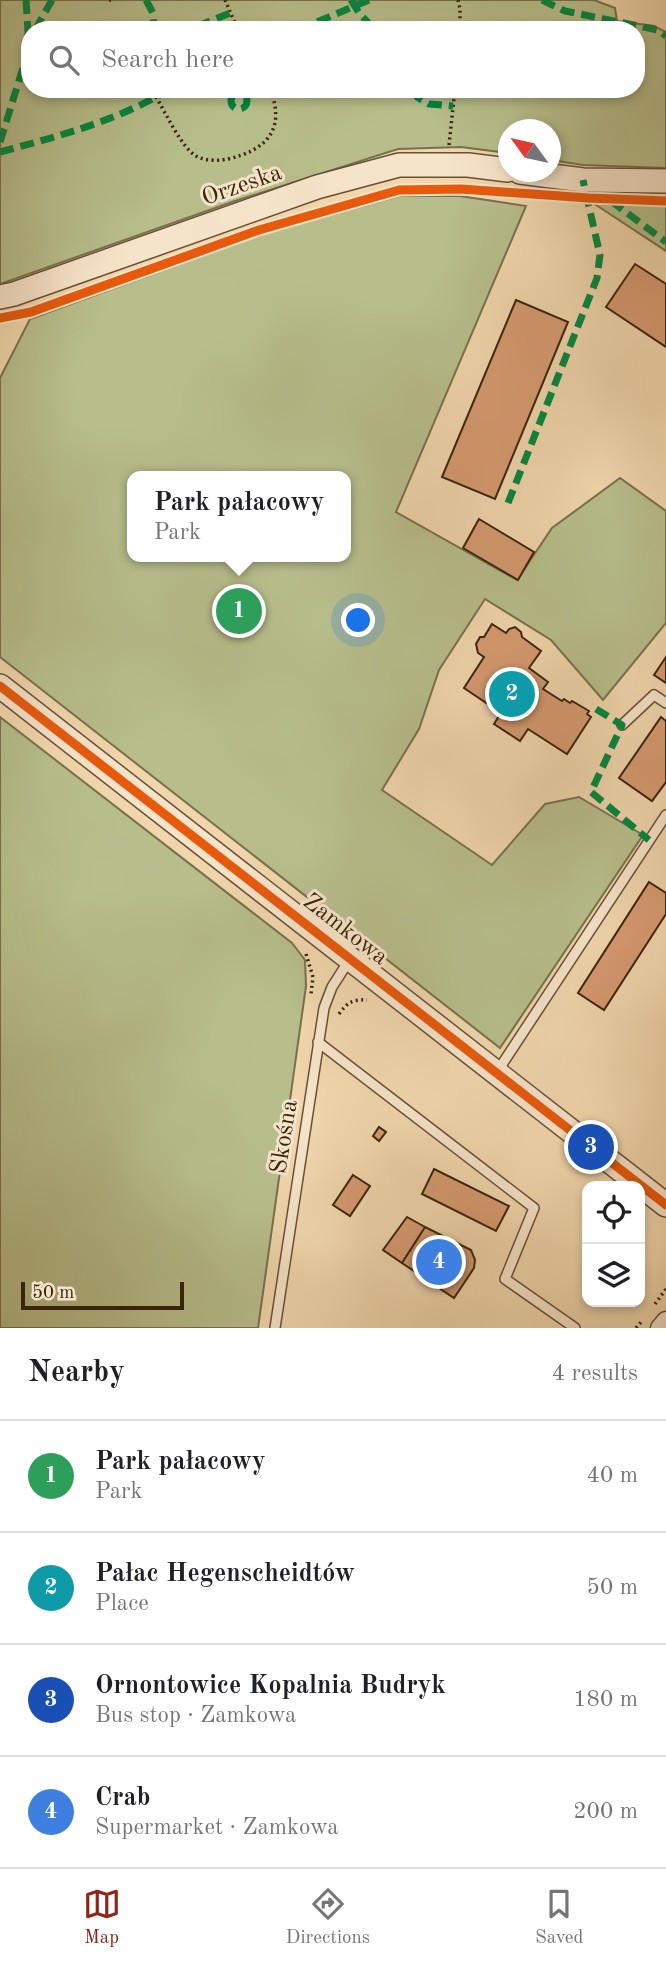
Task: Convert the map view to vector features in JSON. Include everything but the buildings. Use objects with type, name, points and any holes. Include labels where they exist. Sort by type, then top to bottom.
[{"type":"street","name":"Orzeska","points":[[0,297],[317,187],[399,165],[468,164],[498,168]]},
{"type":"street","points":[[561,177],[666,181]]},
{"type":"street","name":"Zamkowa","points":[[0,686],[666,1205]]},
{"type":"street","points":[[660,1328],[666,1321]]},
{"type":"lane","points":[[622,725],[654,695],[666,703]]},
{"type":"lane","points":[[496,1073],[666,815]]},
{"type":"lane","name":"Skośna","points":[[275,1328],[324,1007],[332,987],[350,958]]},
{"type":"lane","points":[[318,1042],[534,1208],[505,1279],[575,1328]]},
{"type":"path","points":[[225,0],[234,21]]},
{"type":"path","points":[[457,0],[460,21]]},
{"type":"path","points":[[157,98],[191,152],[204,159],[222,160],[252,152],[263,145],[270,135],[277,112],[273,98]]},
{"type":"path","points":[[447,165],[454,98]]},
{"type":"path","points":[[304,951],[309,958],[313,977],[310,1003],[339,1014]]},
{"type":"path","points":[[335,1020],[347,1003],[356,999],[369,1001]]},
{"type":"green space","points":[[0,0],[594,0],[615,8],[617,21],[21,21],[21,98],[645,98],[645,25],[666,32],[666,168],[561,162],[561,119],[498,119],[498,152],[461,147],[398,149],[235,201],[0,284]]},
{"type":"green space","points":[[399,196],[460,196],[526,206],[396,512],[517,580],[552,528],[620,478],[666,511],[666,623],[603,700],[551,640],[485,599],[439,670],[419,729],[382,790],[492,865],[545,804],[579,797],[643,835],[500,1048],[0,657],[0,378],[30,319],[260,235]]},
{"type":"green space","points":[[590,201],[666,204],[666,251]]},
{"type":"green space","points":[[0,717],[292,943],[305,960],[306,986],[258,1328],[0,1328]]},
{"type":"marked path","points":[[26,0],[27,21]]},
{"type":"marked path","points":[[40,21],[52,0]]},
{"type":"marked path","points":[[146,0],[153,13],[153,21]]},
{"type":"marked path","points":[[351,0],[367,21]]},
{"type":"marked path","points":[[319,21],[369,0]]},
{"type":"marked path","points":[[542,0],[565,11],[614,21]]},
{"type":"marked path","points":[[210,21],[230,13]]},
{"type":"marked path","points":[[645,27],[658,30],[666,36]]},
{"type":"marked path","points":[[0,142],[21,74]]},
{"type":"marked path","points":[[0,152],[108,119],[154,98]]},
{"type":"marked path","points":[[231,98],[231,104],[236,109],[245,107],[247,101]]},
{"type":"marked path","points":[[419,98],[429,104],[453,106]]},
{"type":"marked path","points":[[508,503],[597,278],[600,255],[583,180]]},
{"type":"marked path","points":[[611,201],[666,242]]},
{"type":"marked path","points":[[596,709],[622,725],[591,792],[649,840]]},
{"type":"cycle path","points":[[0,318],[31,312],[259,230],[399,190],[461,189],[666,201]]},
{"type":"cycle path","points":[[0,686],[666,1205]]},
{"type":"place","name":"Park pałacowy","points":[[239,611]]},
{"type":"place","name":"Pałac Hegenscheidtów","points":[[512,694]]},
{"type":"place","name":"Ornontowice Kopalnia Budryk","points":[[591,1147]]},
{"type":"place","name":"Crab","points":[[439,1262]]}]
